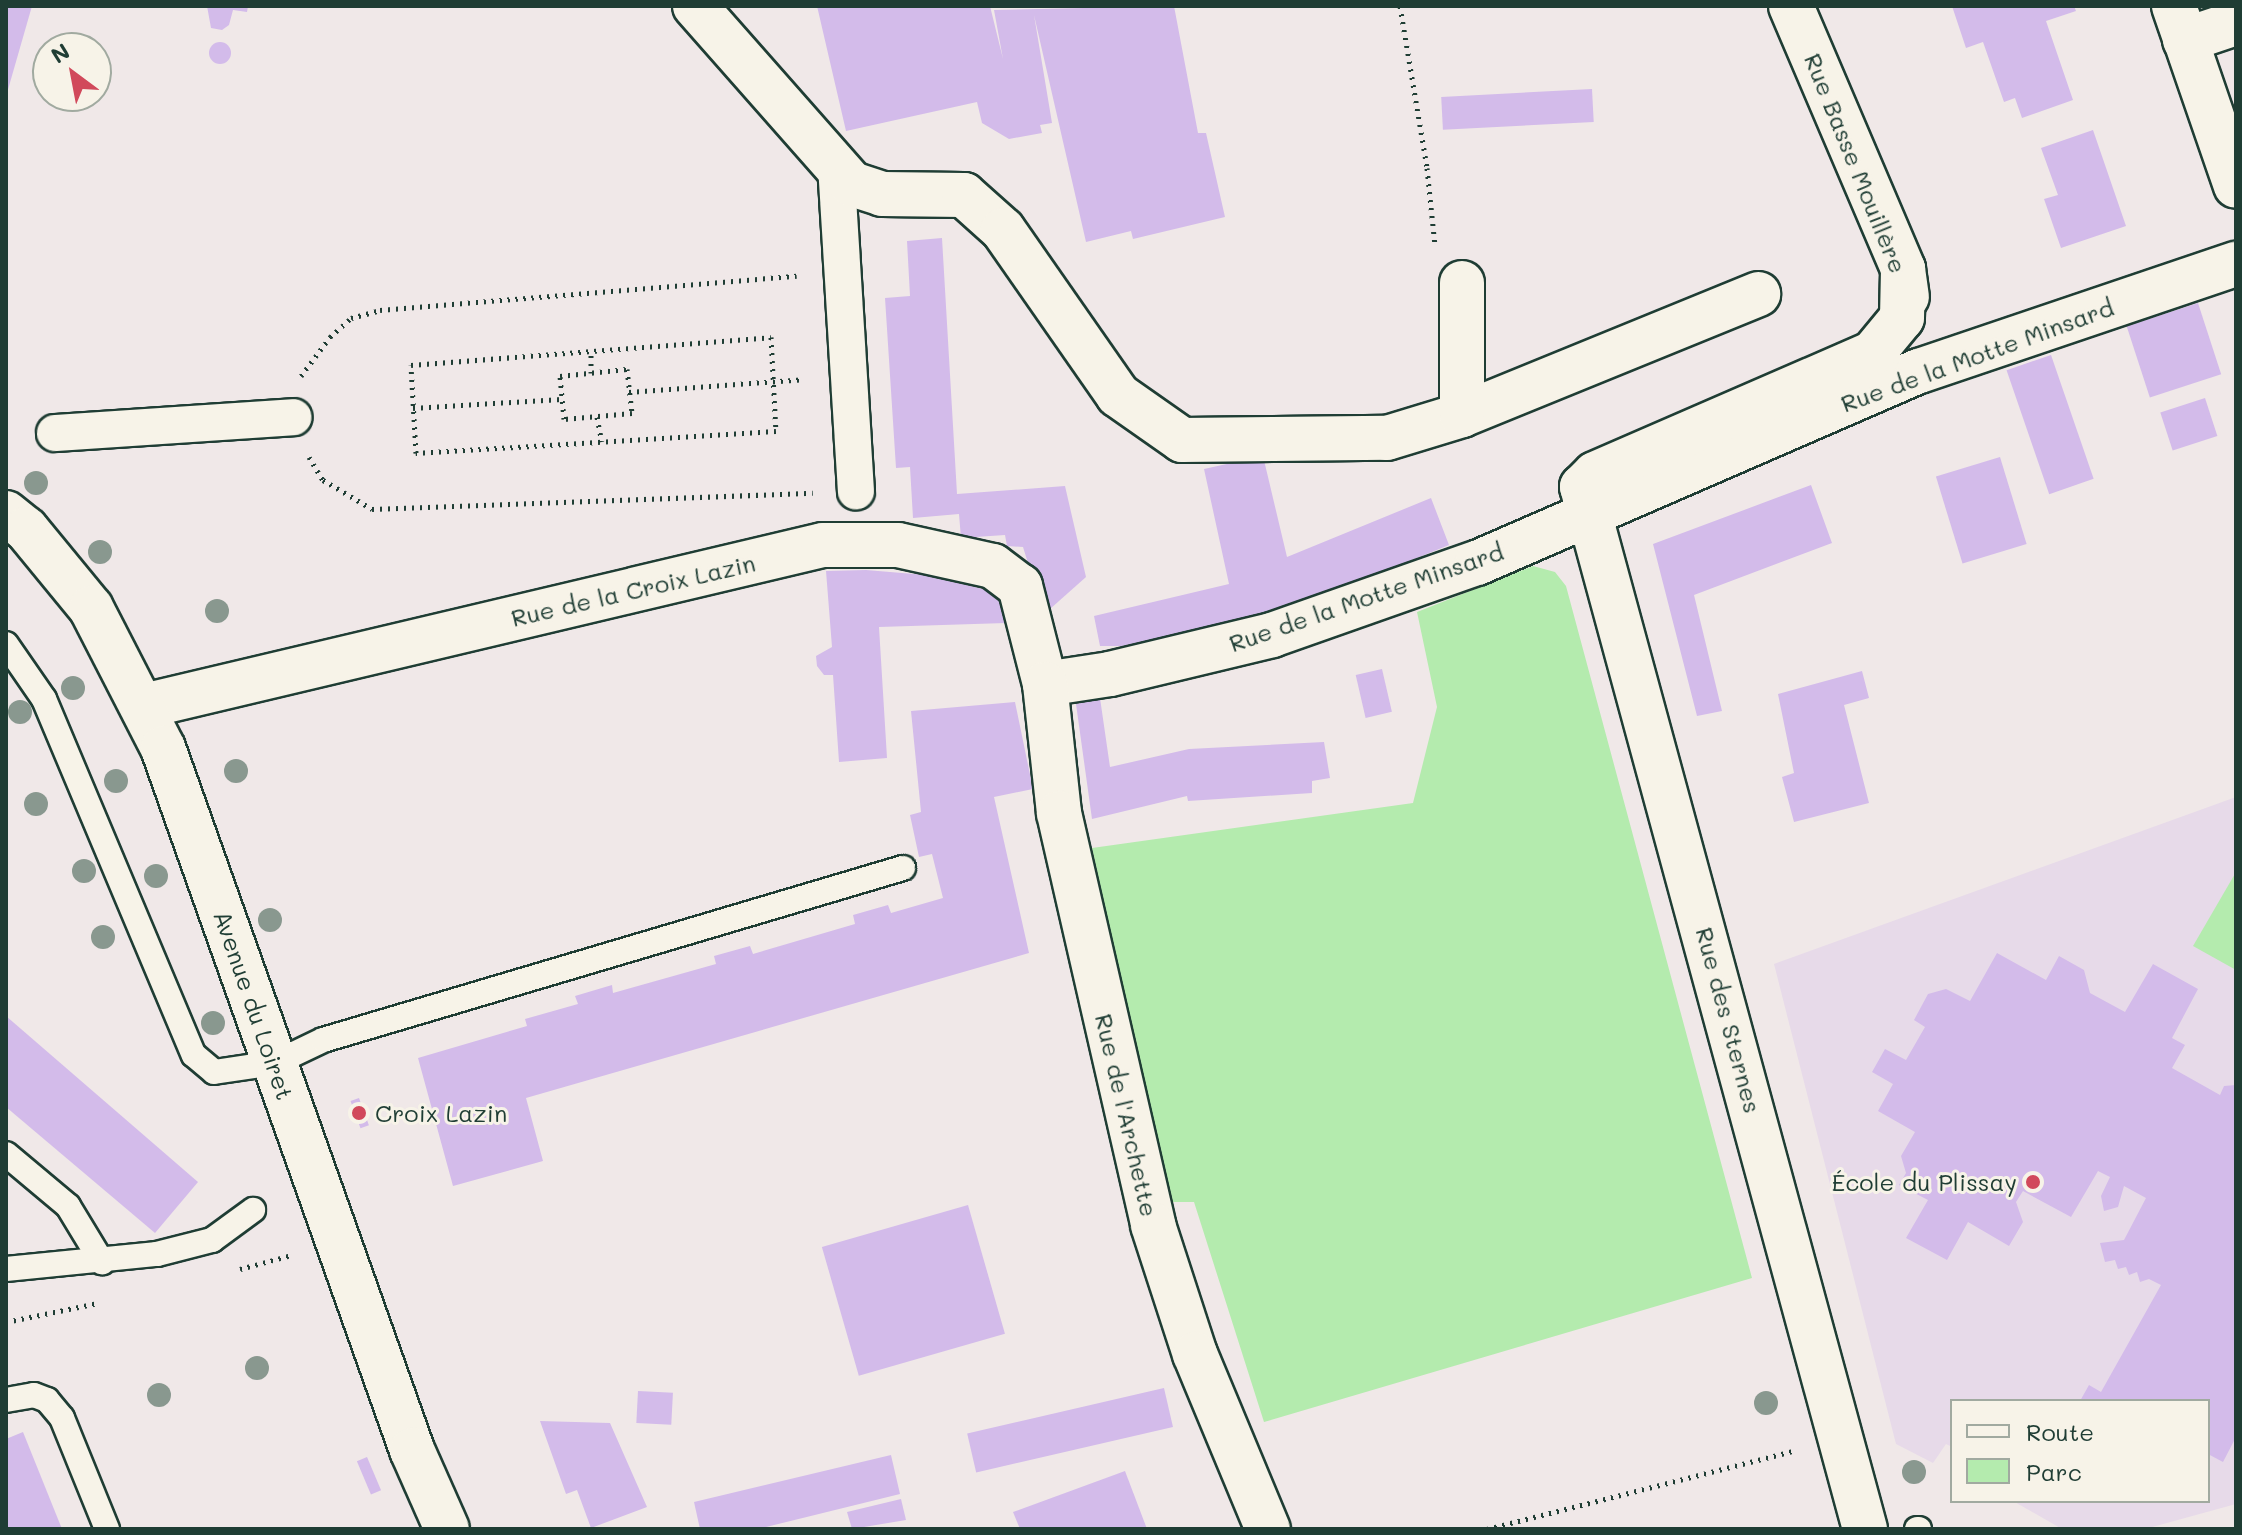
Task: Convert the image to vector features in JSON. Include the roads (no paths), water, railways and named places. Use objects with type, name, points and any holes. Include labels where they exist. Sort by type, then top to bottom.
[{"type":"street","points":[[695,6],[852,184],[882,194],[964,195],[1003,230],[1118,395],[1182,440],[1262,443],[1387,438],[1462,415],[1758,294]]},
{"type":"street","name":"Rue Basse Mouillère","points":[[1791,6],[1903,269],[1919,371]]},
{"type":"street","points":[[2236,23],[2179,23],[2236,186]]},
{"type":"street","points":[[836,165],[856,491]]},
{"type":"street","name":"Rue de la Motte Minsard","points":[[1045,684],[1110,674],[1272,635],[1477,563],[1919,371],[2236,264]]},
{"type":"street","name":"Rue de la Motte Minsard","points":[[1589,513],[1582,487],[1595,474],[1873,353],[1902,318],[1903,269]]},
{"type":"street","points":[[1462,283],[1462,415]]},
{"type":"street","points":[[55,433],[293,417]]},
{"type":"street","name":"Avenue du Loiret","points":[[6,513],[26,529],[91,608],[144,706],[412,1450],[447,1529]]},
{"type":"street","name":"Rue des Sternes","points":[[1589,513],[1865,1529]]},
{"type":"street","name":"Rue de la Croix Lazin","points":[[144,706],[823,545],[898,545],[993,566],[1020,586],[1045,684]]},
{"type":"street","name":"Rue de l'Archette","points":[[1045,684],[1059,813],[1153,1225],[1195,1354],[1268,1529]]},
{"type":"lane","points":[[6,644],[44,699],[194,1055],[214,1072],[275,1063],[323,1040],[903,868]]},
{"type":"lane","points":[[6,1154],[68,1206],[102,1262]]},
{"type":"lane","points":[[6,1269],[102,1262],[212,1240],[253,1210]]},
{"type":"lane","points":[[6,1400],[16,1395],[47,1400],[62,1418],[107,1529]]},
{"type":"place","name":"Croix Lazin","points":[[359,1113]]},
{"type":"place","name":"École du Plissay","points":[[2033,1182]]}]
